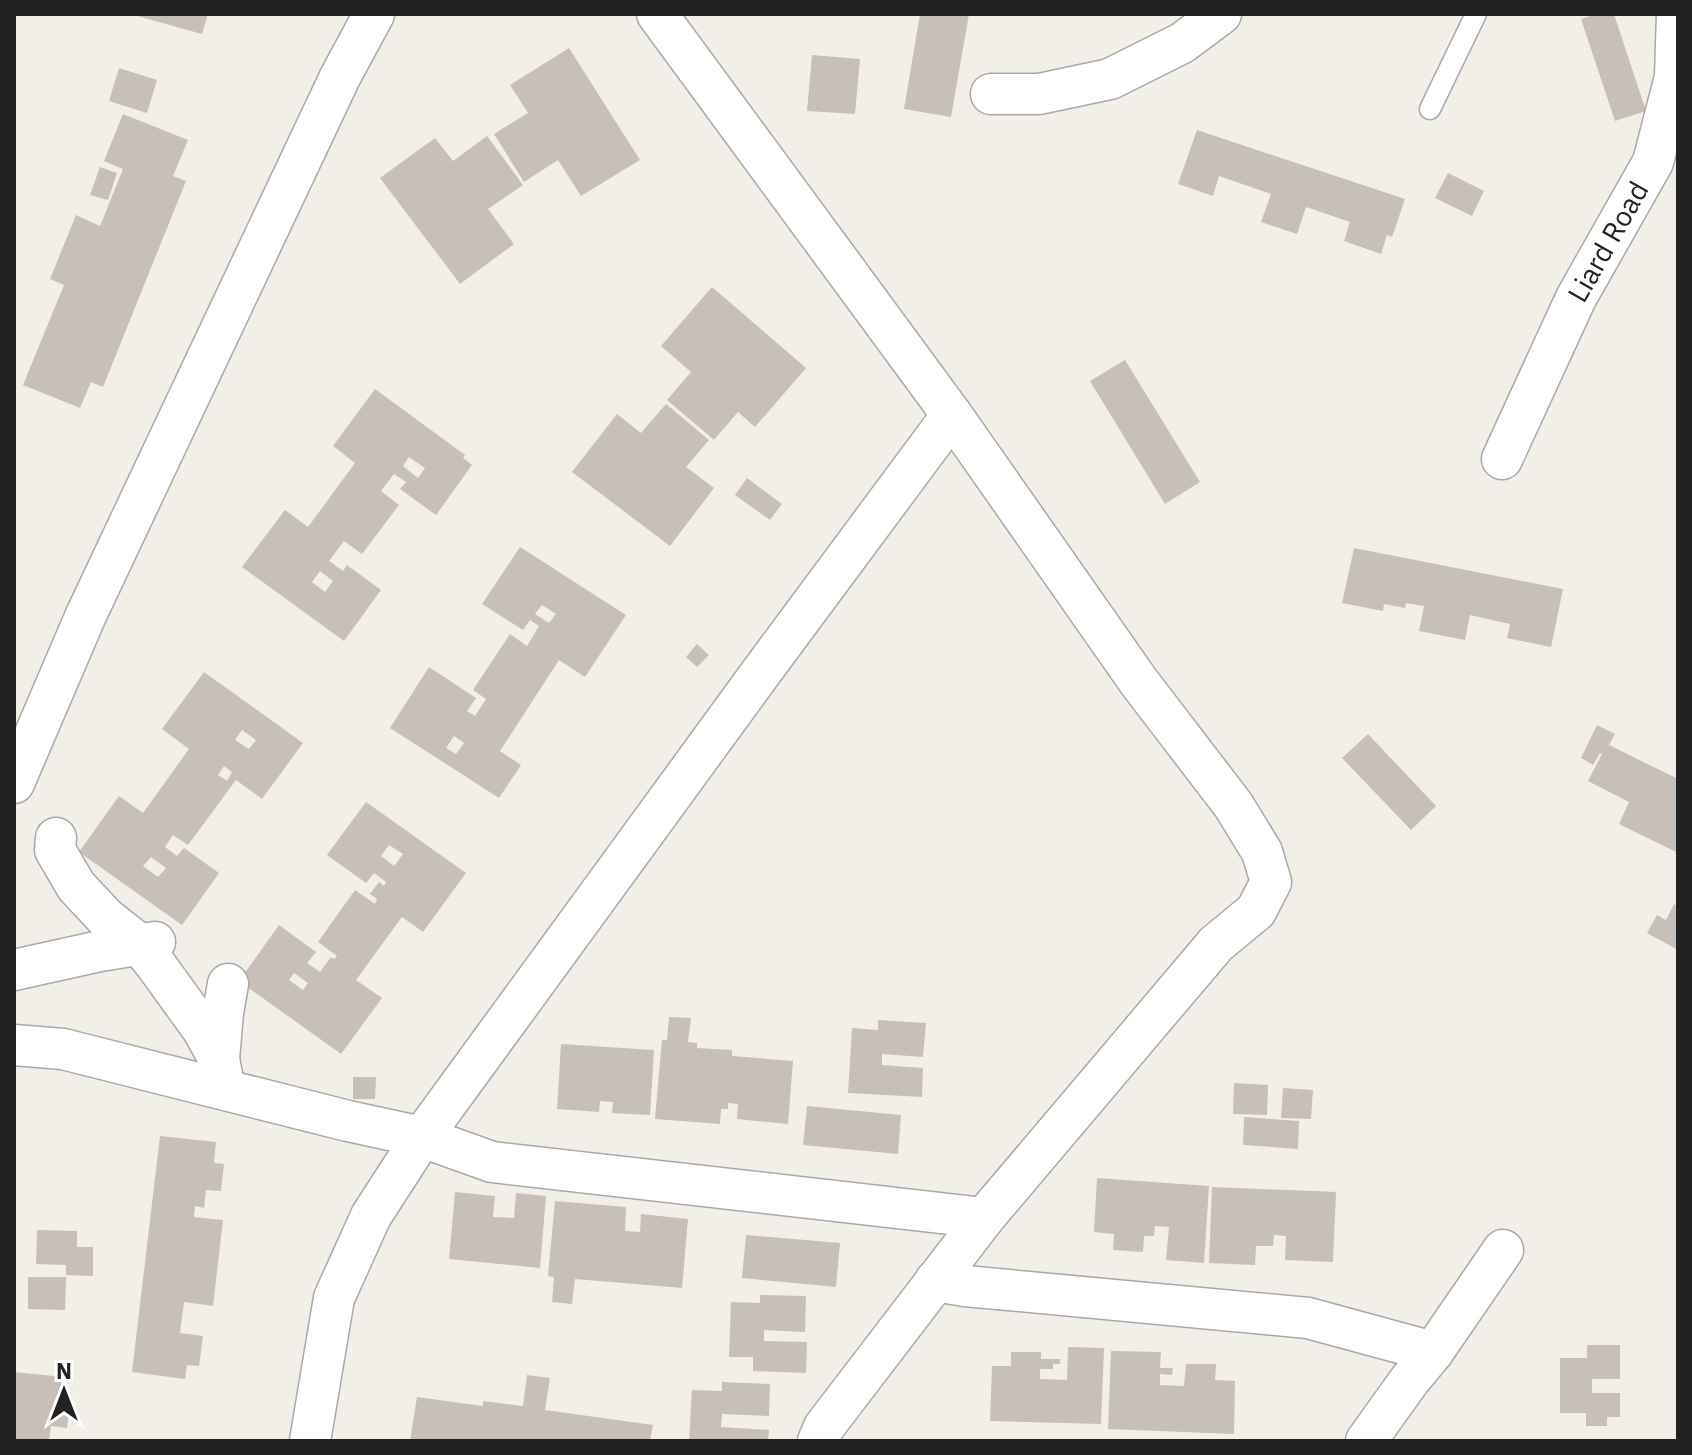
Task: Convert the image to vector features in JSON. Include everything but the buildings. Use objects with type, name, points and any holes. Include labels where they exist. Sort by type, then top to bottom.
[{"type":"street","points":[[14,783],[86,615],[340,77],[374,14]]},
{"type":"street","points":[[657,14],[952,415],[1139,682],[1234,806],[1262,852],[1271,882],[1256,911],[1216,944],[984,1218],[824,1427],[818,1441]]},
{"type":"street","points":[[991,94],[1039,94],[1110,79],[1182,43],[1221,14]]},
{"type":"street","name":"Liard Road","points":[[1502,459],[1576,298],[1653,162],[1675,77],[1677,14]]},
{"type":"street","points":[[310,1441],[334,1298],[371,1216],[422,1137],[952,415]]},
{"type":"street","points":[[56,838],[55,850],[76,886],[106,918],[154,942]]},
{"type":"street","points":[[154,942],[156,965],[203,1030],[222,1074]]},
{"type":"street","points":[[14,970],[154,942]]},
{"type":"street","points":[[222,1074],[223,1013],[228,984]]},
{"type":"street","points":[[14,1045],[63,1049],[222,1074],[492,1162],[984,1218]]},
{"type":"street","points":[[1366,1441],[1433,1352],[1503,1250]]},
{"type":"street","points":[[935,1281],[1308,1318],[1433,1352]]},
{"type":"lane","points":[[1430,109],[1476,14]]}]
